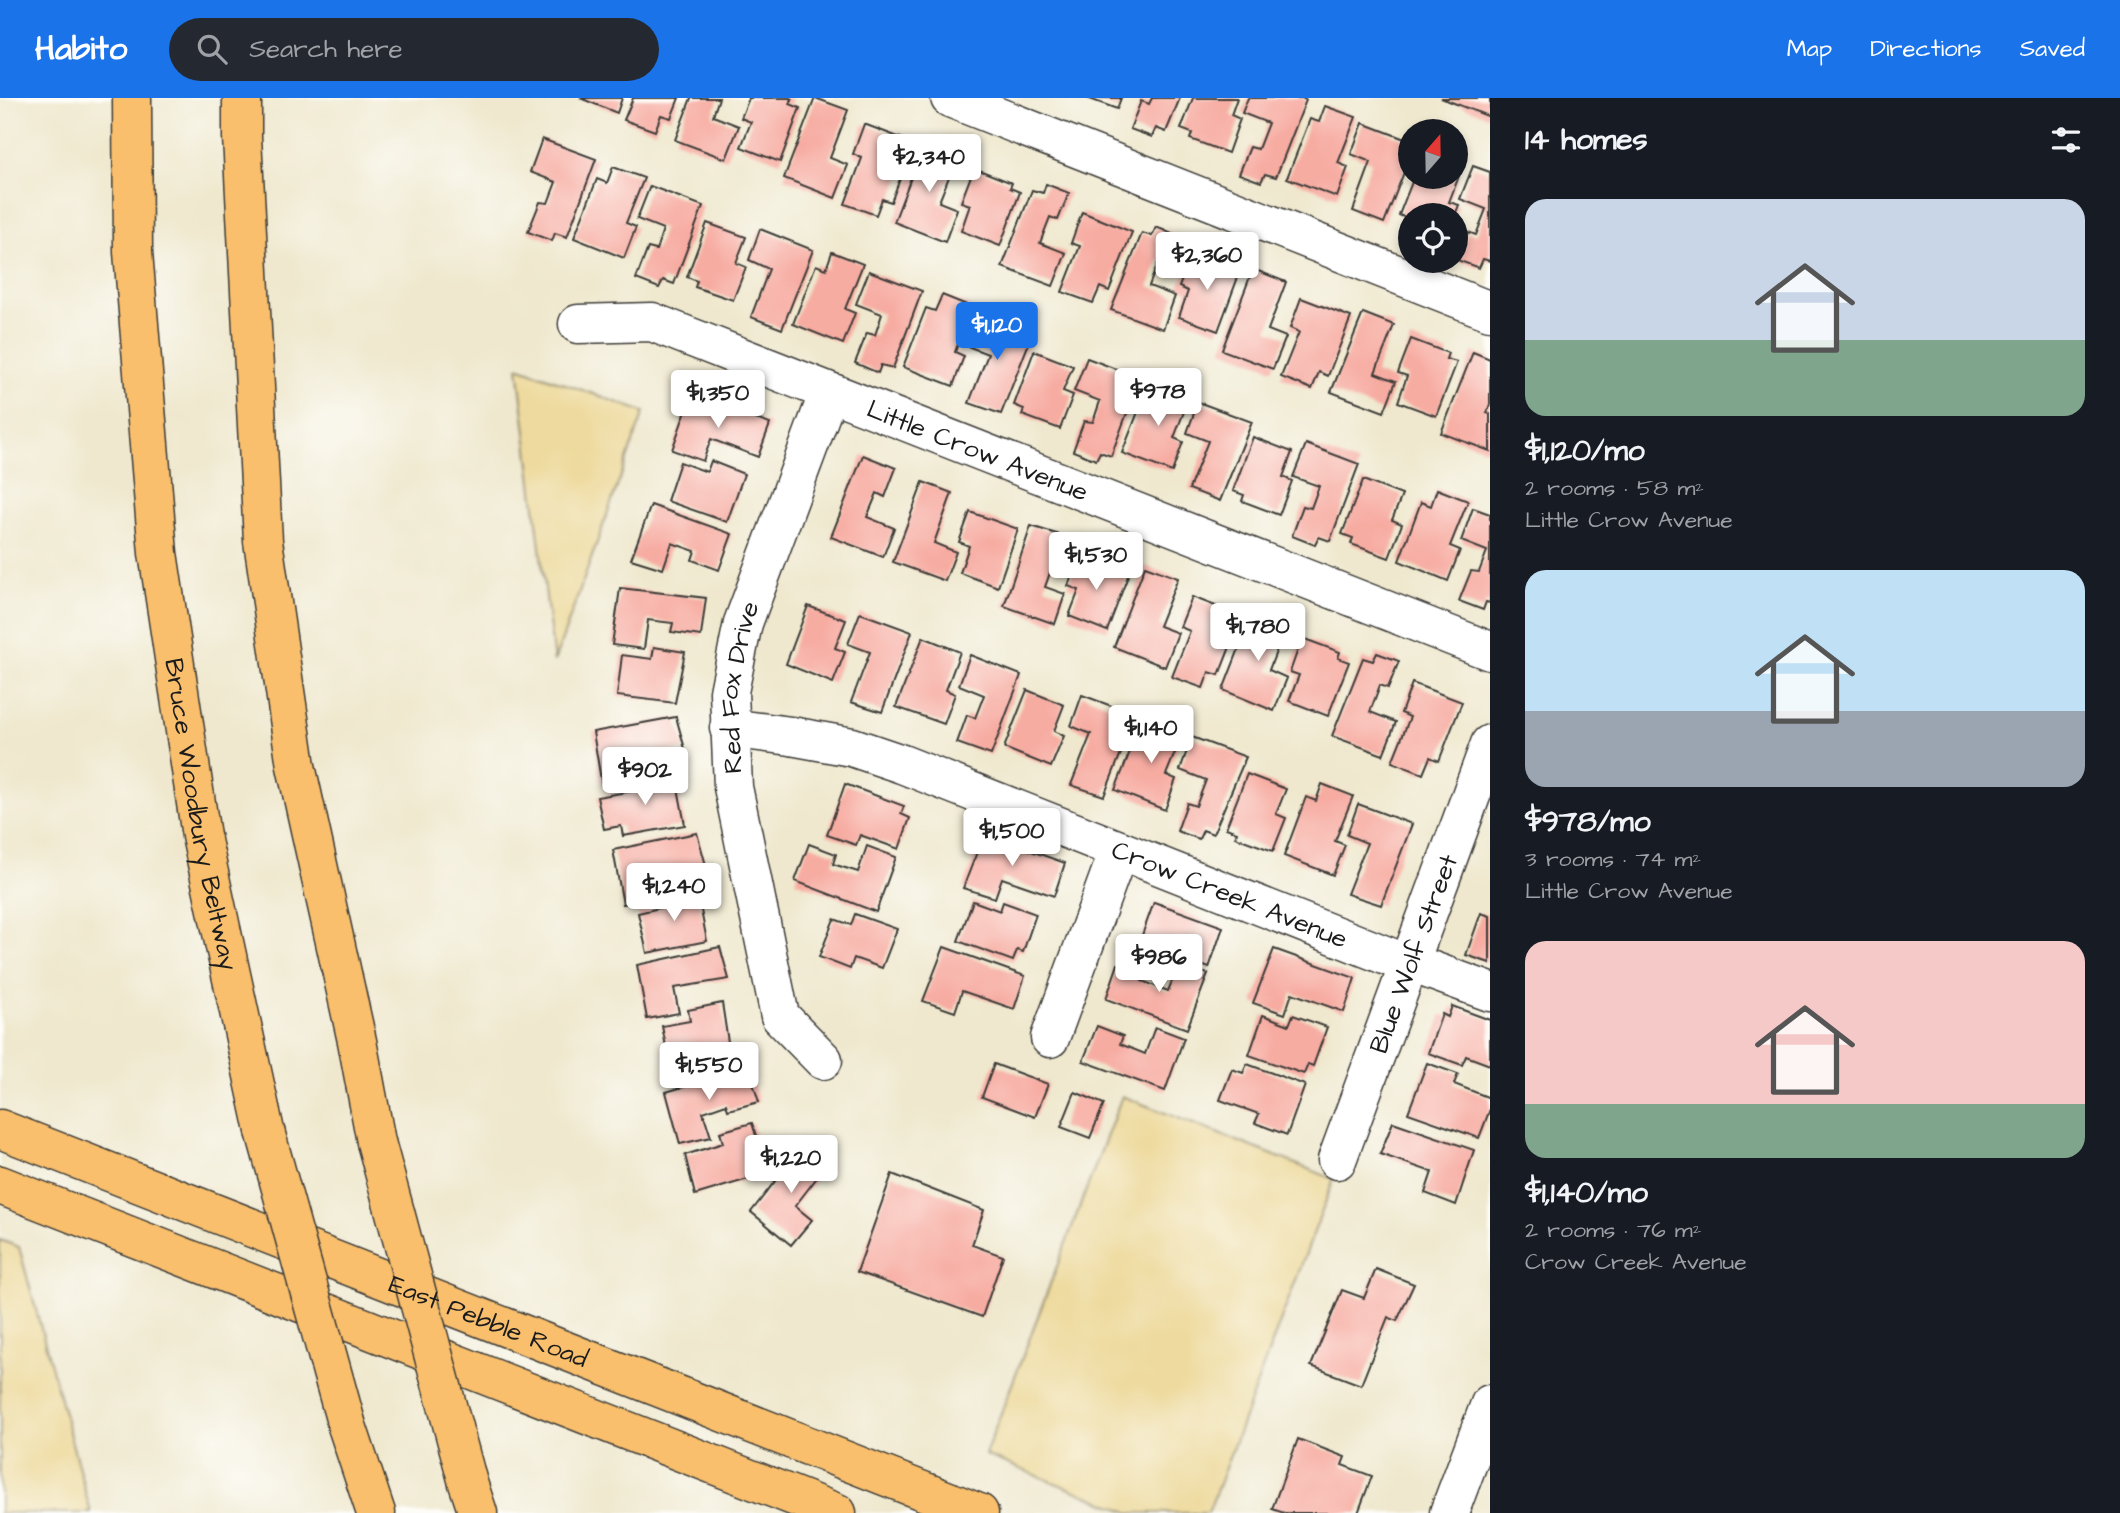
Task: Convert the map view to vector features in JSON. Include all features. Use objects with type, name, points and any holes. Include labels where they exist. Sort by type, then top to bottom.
[{"type":"main road","name":"Bruce Woodbury Beltway","points":[[132,98],[133,252],[158,553],[201,836],[265,1131],[346,1426],[376,1513]]},
{"type":"main road","points":[[242,98],[263,541],[296,766],[357,1041],[376,1142],[473,1498]]},
{"type":"main road","name":"East Pebble Road","points":[[0,1129],[979,1513]]},
{"type":"main road","name":"East Pebble Road","points":[[0,1185],[837,1513]]},
{"type":"street","points":[[950,98],[1490,312]]},
{"type":"street","name":"Little Crow Avenue","points":[[578,324],[652,322],[1490,651]]},
{"type":"street","name":"Red Fox Drive","points":[[823,1060],[780,1016],[733,787],[729,692],[743,623],[830,392]]},
{"type":"street","name":"Crow Creek Avenue","points":[[729,728],[852,747],[915,769],[1411,964],[1490,992]]},
{"type":"street","name":"Blue Wolf Street","points":[[1337,1160],[1490,744]]},
{"type":"street","points":[[1050,1038],[1119,850]]},
{"type":"street","points":[[1449,1513],[1490,1404]]},
{"type":"sand","points":[[518,367],[644,412],[554,662]]},
{"type":"sand","points":[[1122,1096],[1334,1179],[1208,1513],[1131,1513],[985,1455]]},
{"type":"sand","points":[[0,1240],[19,1247],[91,1513],[0,1513]]},
{"type":"building","points":[[580,98],[622,98],[617,113]]},
{"type":"building","points":[[633,98],[679,98],[671,118],[661,115],[655,131],[624,120]]},
{"type":"building","points":[[691,98],[719,98],[713,116],[739,126],[726,159],[675,140]]},
{"type":"building","points":[[749,98],[790,98],[790,104],[800,108],[780,162],[741,147],[751,122],[741,118]]},
{"type":"building","points":[[815,98],[848,110],[830,158],[848,165],[835,198],[784,178]]},
{"type":"building","points":[[1087,98],[1121,98],[1117,109]]},
{"type":"building","points":[[1152,98],[1180,98],[1166,132],[1156,128],[1152,137],[1130,129],[1141,101],[1149,104]]},
{"type":"building","points":[[1193,98],[1237,98],[1231,115],[1240,119],[1228,153],[1190,139],[1192,133],[1181,129]]},
{"type":"building","points":[[1248,98],[1306,100],[1276,177],[1265,174],[1261,182],[1239,174],[1250,147],[1258,149],[1268,123],[1242,113]]},
{"type":"building","points":[[1441,98],[1490,98],[1490,117]]},
{"type":"building","points":[[1325,106],[1356,117],[1338,163],[1348,167],[1337,197],[1287,178],[1310,119],[1319,122]]},
{"type":"building","points":[[1363,123],[1398,136],[1398,187],[1384,223],[1353,211],[1371,162],[1351,154]]},
{"type":"building","points":[[864,124],[914,143],[891,202],[882,199],[876,215],[845,204],[862,158],[853,154]]},
{"type":"building","points":[[542,139],[596,159],[567,237],[555,233],[552,241],[528,232],[540,202],[548,203],[556,182],[530,172]]},
{"type":"building","points":[[925,141],[958,154],[939,202],[957,209],[945,242],[894,222]]},
{"type":"building","points":[[1473,166],[1490,172],[1490,261],[1483,259],[1479,268],[1468,264],[1468,232],[1476,235],[1486,209],[1460,199],[1464,189],[1468,189],[1468,179]]},
{"type":"building","points":[[613,167],[644,178],[626,223],[636,227],[624,258],[574,238],[597,179],[607,183]]},
{"type":"building","points":[[974,168],[1012,183],[1010,188],[1020,192],[1000,246],[961,231],[970,205],[961,202]]},
{"type":"building","points":[[1046,184],[1069,193],[1058,220],[1050,217],[1040,243],[1066,253],[1053,286],[1002,267],[1032,190],[1043,193]]},
{"type":"building","points":[[650,186],[703,206],[674,284],[663,280],[659,288],[636,279],[648,248],[656,250],[663,229],[637,219]]},
{"type":"building","points":[[1409,189],[1454,189],[1449,202],[1452,203],[1404,203]]},
{"type":"building","points":[[1082,212],[1132,232],[1109,291],[1100,287],[1093,303],[1062,292],[1080,246],[1071,243]]},
{"type":"building","points":[[707,223],[746,237],[736,263],[746,267],[733,300],[695,287],[697,281],[687,277]]},
{"type":"building","points":[[1156,227],[1178,236],[1167,263],[1159,260],[1149,286],[1175,296],[1163,329],[1111,310],[1142,233],[1152,236]]},
{"type":"building","points":[[760,229],[813,250],[782,329],[751,317],[769,269],[749,260]]},
{"type":"building","points":[[832,252],[863,264],[845,309],[855,313],[843,344],[793,324],[816,265],[826,269]]},
{"type":"building","points":[[1192,254],[1230,268],[1228,273],[1238,277],[1218,331],[1179,317],[1188,291],[1179,287]]},
{"type":"building","points":[[1253,269],[1286,282],[1268,330],[1286,337],[1273,369],[1222,350]]},
{"type":"building","points":[[869,271],[922,291],[893,368],[881,365],[878,373],[855,363],[867,333],[875,335],[882,314],[856,304]]},
{"type":"building","points":[[942,295],[972,307],[955,352],[964,356],[953,386],[903,367],[926,308],[935,311]]},
{"type":"building","points":[[1301,298],[1351,317],[1328,376],[1319,372],[1312,389],[1281,377],[1299,332],[1290,328]]},
{"type":"building","points":[[1363,313],[1394,325],[1375,373],[1396,381],[1384,412],[1331,392]]},
{"type":"building","points":[[979,315],[1032,335],[1001,414],[969,403],[988,354],[967,346]]},
{"type":"building","points":[[1411,339],[1448,353],[1446,359],[1457,362],[1436,416],[1398,402],[1407,376],[1398,373]]},
{"type":"building","points":[[1034,351],[1073,366],[1063,391],[1073,395],[1060,429],[1022,415],[1024,409],[1014,405]]},
{"type":"building","points":[[1473,352],[1490,359],[1490,404],[1487,413],[1490,414],[1490,451],[1441,433]]},
{"type":"building","points":[[1087,358],[1140,378],[1111,456],[1100,452],[1096,460],[1073,451],[1084,421],[1093,422],[1100,401],[1074,391]]},
{"type":"building","points":[[1161,381],[1191,393],[1174,438],[1183,442],[1172,472],[1122,453],[1145,394],[1155,398]]},
{"type":"building","points":[[691,396],[770,424],[758,457],[711,439],[703,461],[672,450]]},
{"type":"building","points":[[1198,402],[1252,422],[1220,501],[1189,489],[1208,441],[1187,433]]},
{"type":"building","points":[[1253,437],[1292,452],[1283,477],[1292,481],[1279,515],[1242,501],[1244,495],[1233,491]]},
{"type":"building","points":[[1306,444],[1359,464],[1330,541],[1319,537],[1315,545],[1292,536],[1303,506],[1311,508],[1319,486],[1293,477]]},
{"type":"building","points":[[863,455],[896,468],[885,497],[877,493],[867,517],[894,528],[883,557],[831,537]]},
{"type":"building","points":[[711,461],[744,474],[727,522],[667,501],[680,462],[707,472]]},
{"type":"building","points":[[1363,480],[1402,495],[1392,520],[1402,524],[1389,558],[1351,544],[1353,538],[1342,534]]},
{"type":"building","points":[[923,482],[952,493],[934,543],[956,552],[945,581],[893,562]]},
{"type":"building","points":[[1437,489],[1468,501],[1450,546],[1460,550],[1448,581],[1399,561],[1421,502],[1431,506]]},
{"type":"building","points":[[651,505],[732,534],[719,570],[692,560],[695,551],[672,543],[663,569],[631,559]]},
{"type":"building","points":[[1473,508],[1490,514],[1490,603],[1486,602],[1483,610],[1459,601],[1471,571],[1479,572],[1487,551],[1461,541]]},
{"type":"building","points":[[970,512],[1018,529],[998,587],[960,573],[969,546],[959,542]]},
{"type":"building","points":[[1031,526],[1063,536],[1045,587],[1065,594],[1055,624],[1004,606]]},
{"type":"building","points":[[1080,554],[1129,573],[1107,631],[1069,616],[1079,590],[1068,586]]},
{"type":"building","points":[[1145,566],[1178,578],[1159,626],[1178,633],[1165,667],[1114,647]]},
{"type":"building","points":[[620,588],[706,598],[701,636],[671,632],[673,623],[648,620],[644,649],[612,645]]},
{"type":"building","points":[[1192,597],[1242,616],[1219,675],[1209,672],[1203,688],[1172,677],[1190,631],[1180,627]]},
{"type":"building","points":[[808,606],[846,620],[835,648],[845,652],[833,683],[786,664]]},
{"type":"building","points":[[1254,610],[1287,623],[1269,670],[1287,678],[1274,711],[1223,690]]},
{"type":"building","points":[[860,613],[912,632],[882,712],[851,702],[870,652],[848,644]]},
{"type":"building","points":[[923,637],[960,652],[946,690],[955,694],[944,724],[896,707]]},
{"type":"building","points":[[1302,638],[1340,652],[1338,658],[1349,662],[1328,716],[1289,701],[1299,675],[1290,672]]},
{"type":"building","points":[[654,647],[685,652],[675,703],[617,696],[622,655],[652,659]]},
{"type":"building","points":[[1377,653],[1399,661],[1388,688],[1380,685],[1370,712],[1396,722],[1383,755],[1332,736],[1363,658],[1373,661]]},
{"type":"building","points":[[970,655],[1021,675],[991,755],[957,743],[967,715],[975,718],[984,695],[959,685]]},
{"type":"building","points":[[1412,683],[1462,702],[1439,761],[1430,757],[1423,774],[1392,762],[1410,717],[1401,713]]},
{"type":"building","points":[[1027,690],[1064,705],[1054,731],[1064,736],[1051,767],[1004,748]]},
{"type":"building","points":[[1082,695],[1136,715],[1104,796],[1071,785],[1091,734],[1071,726]]},
{"type":"building","points":[[676,717],[685,749],[633,757],[636,779],[602,786],[593,732]]},
{"type":"building","points":[[1154,718],[1184,730],[1166,775],[1176,779],[1165,810],[1115,790],[1138,731],[1147,735]]},
{"type":"building","points":[[1192,737],[1246,757],[1213,834],[1203,830],[1199,839],[1177,831],[1187,803],[1196,806],[1206,780],[1180,770]]},
{"type":"building","points":[[675,772],[685,825],[623,836],[621,826],[604,829],[597,797],[645,789],[643,778]]},
{"type":"building","points":[[1247,774],[1286,789],[1276,814],[1286,818],[1273,851],[1235,837],[1237,832],[1226,828]]},
{"type":"building","points":[[845,784],[904,806],[901,814],[910,818],[899,849],[860,835],[856,845],[827,835]]},
{"type":"building","points":[[1322,784],[1353,796],[1335,841],[1345,845],[1333,875],[1284,856],[1306,797],[1316,801]]},
{"type":"building","points":[[1358,804],[1412,824],[1381,905],[1347,894],[1367,843],[1347,835]]},
{"type":"building","points":[[697,833],[707,869],[676,874],[673,866],[653,871],[657,898],[623,904],[613,850]]},
{"type":"building","points":[[984,834],[1065,863],[1054,896],[1002,878],[995,898],[963,888]]},
{"type":"building","points":[[809,844],[836,854],[833,864],[858,872],[867,846],[896,857],[876,912],[795,881]]},
{"type":"building","points":[[697,890],[707,941],[647,953],[638,913],[668,906],[665,895]]},
{"type":"building","points":[[973,901],[1000,911],[1003,902],[1036,914],[1023,952],[1017,950],[1013,961],[958,941]]},
{"type":"building","points":[[1154,902],[1223,927],[1209,968],[1170,953],[1167,963],[1136,952]]},
{"type":"building","points":[[1481,913],[1490,916],[1490,963],[1466,955]]},
{"type":"building","points":[[855,914],[897,929],[882,968],[854,958],[850,969],[819,957],[834,919],[851,925]]},
{"type":"building","points":[[720,947],[729,979],[674,988],[679,1013],[647,1019],[637,965]]},
{"type":"building","points":[[944,947],[1025,976],[1014,1009],[962,991],[955,1012],[923,1001]]},
{"type":"building","points":[[1274,949],[1355,978],[1344,1012],[1292,993],[1285,1014],[1253,1003]]},
{"type":"building","points":[[1118,964],[1145,973],[1142,981],[1168,991],[1179,964],[1208,974],[1187,1029],[1106,999]]},
{"type":"building","points":[[722,1003],[730,1055],[670,1067],[662,1026],[690,1021],[688,1010]]},
{"type":"building","points":[[1452,1006],[1490,1020],[1490,1065],[1466,1056],[1462,1065],[1428,1053],[1442,1014],[1448,1017]]},
{"type":"building","points":[[1263,1015],[1289,1025],[1293,1015],[1327,1027],[1313,1066],[1308,1064],[1304,1074],[1249,1055]]},
{"type":"building","points":[[1097,1026],[1123,1036],[1120,1044],[1145,1054],[1155,1027],[1184,1038],[1165,1091],[1083,1061]]},
{"type":"building","points":[[1427,1063],[1458,1074],[1454,1084],[1490,1098],[1490,1109],[1479,1138],[1408,1113]]},
{"type":"building","points":[[994,1064],[1048,1084],[1035,1117],[982,1097]]},
{"type":"building","points":[[1247,1064],[1305,1085],[1287,1135],[1255,1123],[1259,1114],[1220,1100],[1232,1069],[1243,1073]]},
{"type":"building","points":[[748,1068],[759,1102],[728,1110],[726,1104],[703,1112],[711,1137],[680,1144],[666,1092]]},
{"type":"building","points":[[1075,1092],[1104,1104],[1090,1138],[1061,1127]]},
{"type":"building","points":[[1393,1122],[1474,1150],[1456,1205],[1425,1193],[1432,1172],[1380,1154]]},
{"type":"building","points":[[752,1123],[768,1173],[695,1195],[685,1155],[723,1143],[720,1132]]},
{"type":"building","points":[[805,1143],[829,1162],[795,1206],[812,1220],[791,1245],[751,1212]]},
{"type":"building","points":[[892,1174],[984,1210],[972,1245],[1003,1256],[982,1317],[857,1272]]},
{"type":"building","points":[[1376,1269],[1414,1284],[1397,1321],[1388,1317],[1361,1385],[1311,1366],[1342,1290],[1364,1298]]},
{"type":"building","points":[[1298,1439],[1345,1457],[1342,1465],[1372,1476],[1358,1513],[1284,1513],[1272,1509]]}]
